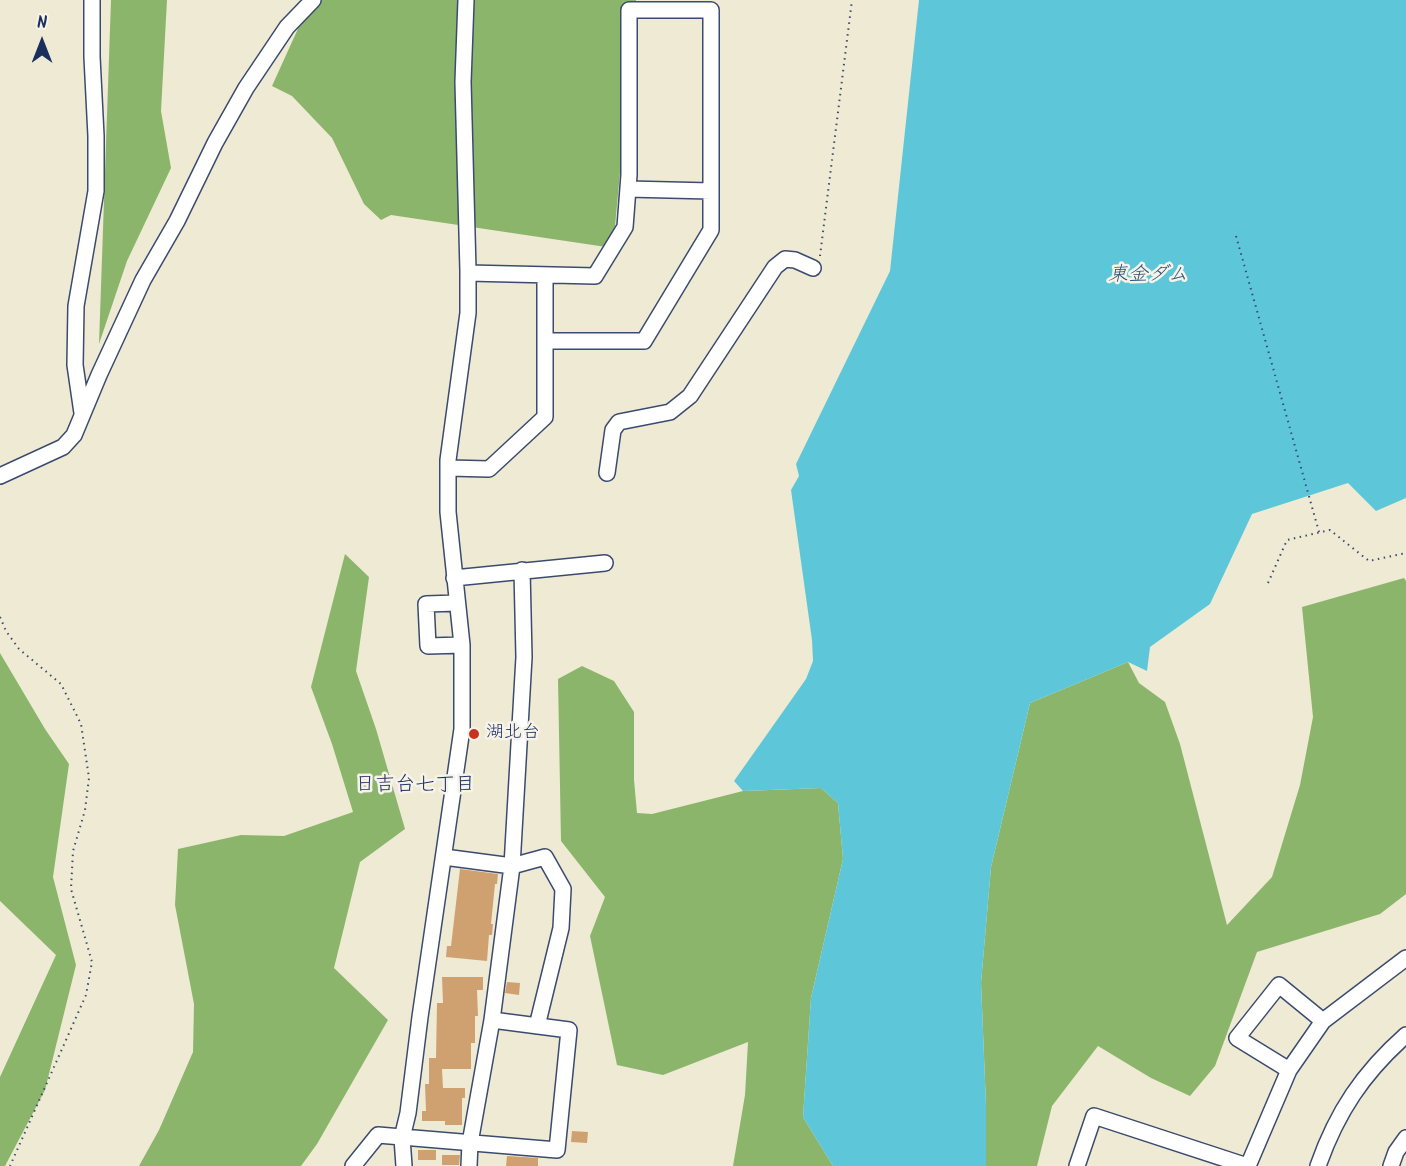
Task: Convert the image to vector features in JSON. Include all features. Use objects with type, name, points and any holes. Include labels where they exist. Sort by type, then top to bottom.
[{"type":"street","points":[[82,413],[75,365],[76,306],[96,191],[92,0]]},
{"type":"street","points":[[0,476],[63,447],[74,435],[143,280],[177,221],[215,143],[246,88],[287,27],[313,0]]},
{"type":"street","points":[[404,1166],[402,1138],[408,1113],[462,729],[462,645],[448,513],[448,468],[468,313],[463,82],[466,0]]},
{"type":"street","points":[[468,273],[595,276],[625,227],[628,189],[629,10],[711,10],[711,230],[644,342],[545,341]]},
{"type":"street","points":[[628,189],[711,191]]},
{"type":"street","points":[[607,473],[613,430],[619,422],[670,412],[690,396],[776,267],[785,259],[795,260],[813,268]]},
{"type":"street","points":[[448,468],[489,469],[545,417],[545,275]]},
{"type":"street","points":[[454,578],[605,562]]},
{"type":"street","points":[[469,1166],[470,1143],[492,1020],[512,866],[524,657],[522,570]]},
{"type":"street","points":[[457,603],[426,604],[428,646],[462,645]]},
{"type":"street","points":[[444,857],[512,866],[545,857],[563,890],[561,928],[537,1026]]},
{"type":"street","points":[[1077,1166],[1094,1116],[1247,1166],[1289,1070],[1323,1021],[1404,963]]},
{"type":"street","points":[[1289,1070],[1237,1038],[1279,985],[1323,1021]]},
{"type":"street","points":[[353,1166],[378,1135],[557,1150],[569,1030],[492,1020]]},
{"type":"street","points":[[1318,1166],[1336,1122],[1351,1095],[1368,1072],[1406,1035]]},
{"type":"street","points":[[1391,1166],[1396,1152],[1406,1138]]},
{"type":"path","points":[[813,268],[820,256],[852,0]]},
{"type":"path","points":[[1236,236],[1319,532]]},
{"type":"path","points":[[1268,583],[1287,540],[1319,532],[1330,530],[1369,561],[1406,553]]},
{"type":"path","points":[[0,617],[6,631],[19,649],[61,684],[81,724],[89,778],[85,810],[73,851],[71,889],[92,962],[87,995],[10,1166]]},
{"type":"green space","points":[[111,0],[167,0],[161,111],[171,168],[127,261],[99,344]]},
{"type":"green space","points":[[311,0],[636,0],[613,248],[391,215],[381,220],[364,204],[332,138],[292,96],[272,86]]},
{"type":"green space","points":[[345,554],[369,577],[356,671],[376,729],[405,829],[360,862],[334,968],[388,1020],[317,1144],[301,1166],[139,1166],[159,1130],[193,1052],[194,1004],[175,905],[178,849],[241,835],[284,836],[353,812],[311,687]]},
{"type":"green space","points":[[1404,578],[1406,581],[1406,894],[1380,914],[1257,952],[1215,1066],[1190,1096],[1151,1078],[1098,1046],[1052,1106],[1037,1166],[986,1166],[981,983],[991,867],[1030,703],[1128,662],[1139,683],[1165,702],[1180,744],[1227,925],[1272,877],[1300,785],[1313,717],[1302,607]]},
{"type":"green space","points":[[0,653],[45,729],[69,764],[53,877],[76,965],[45,1090],[5,1166],[0,1166],[0,1077],[56,955],[0,901]]},
{"type":"green space","points":[[582,666],[614,681],[634,712],[634,780],[637,813],[652,814],[743,791],[821,788],[838,803],[843,859],[811,998],[803,1117],[833,1166],[733,1166],[745,1095],[748,1042],[663,1075],[617,1065],[590,936],[605,897],[561,841],[558,679]]},
{"type":"water","name":"東金ダム","points":[[919,0],[1406,0],[1406,498],[1376,511],[1348,483],[1252,514],[1210,604],[1150,647],[1147,671],[1128,662],[1030,703],[991,867],[981,983],[986,1166],[833,1166],[803,1117],[811,998],[843,859],[838,803],[821,788],[743,791],[734,781],[806,679],[813,661],[791,490],[799,476],[796,464],[890,271]]},
{"type":"building","points":[[460,869],[498,874],[487,961],[446,957],[447,946],[451,946]]},
{"type":"building","points":[[442,977],[483,977],[483,990],[477,990],[478,1016],[475,1016],[475,1043],[471,1043],[471,1069],[442,1069],[443,1088],[465,1088],[465,1098],[462,1098],[462,1125],[445,1125],[445,1121],[422,1121],[422,1111],[426,1111],[425,1084],[429,1084],[429,1058],[436,1058],[437,1003],[443,1003]]},
{"type":"building","points":[[507,982],[520,983],[519,995],[505,993]]},
{"type":"building","points":[[572,1131],[588,1132],[587,1143],[571,1142]]},
{"type":"building","points":[[418,1150],[436,1150],[436,1160],[418,1160]]},
{"type":"building","points":[[442,1155],[460,1155],[459,1165],[442,1165]]},
{"type":"building","points":[[507,1156],[538,1158],[538,1166],[506,1166]]},
{"type":"place","name":"湖北台","points":[[474,734]]},
{"type":"district","name":"日吉台七丁目","points":[[415,787]]}]
